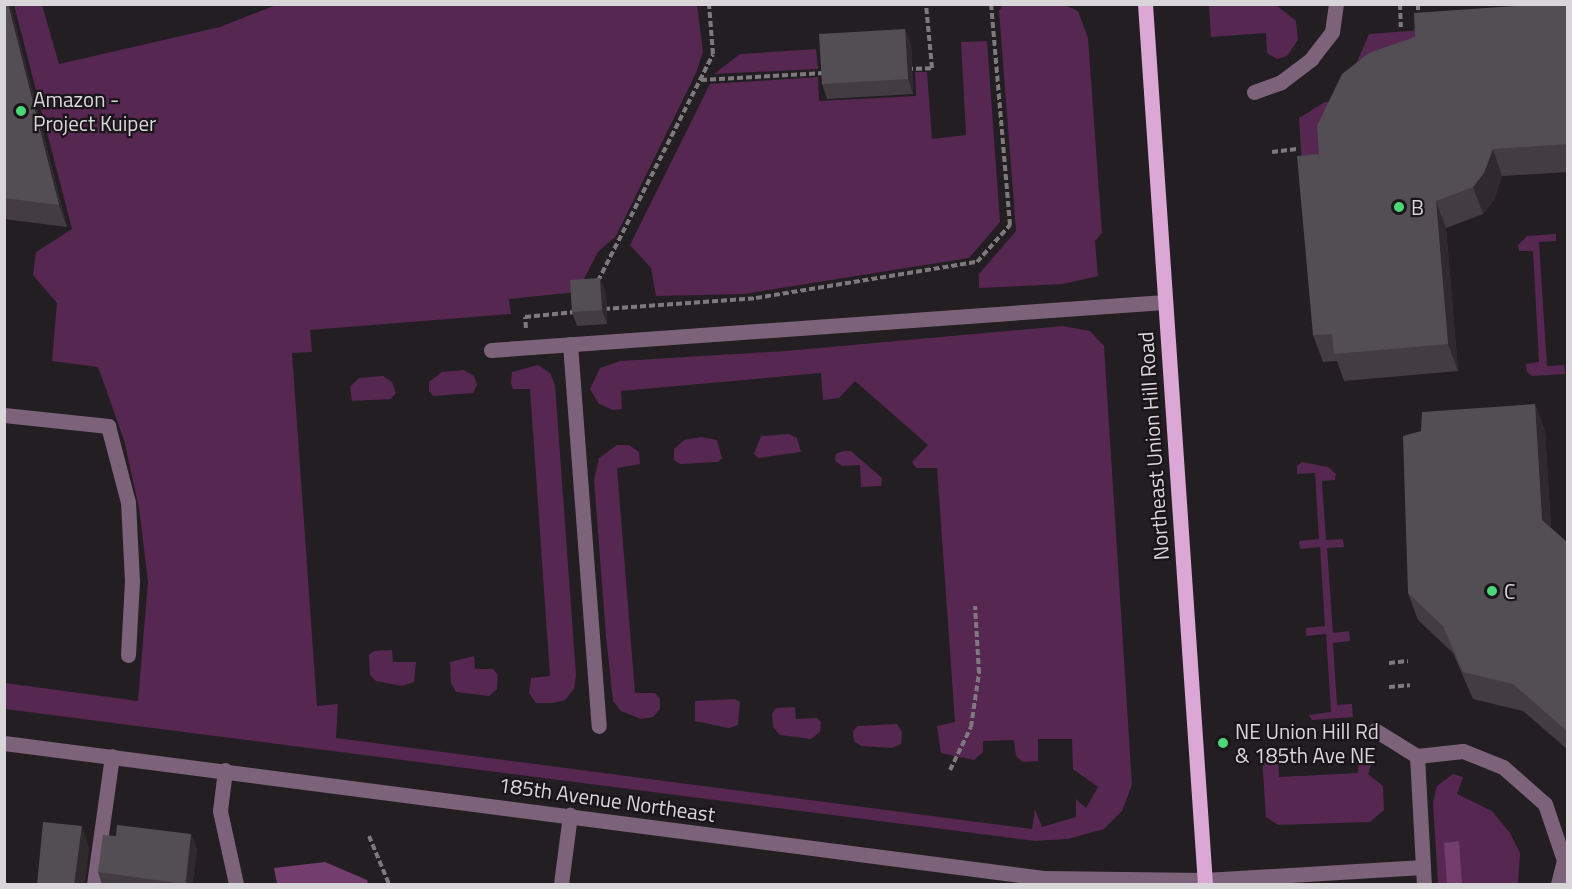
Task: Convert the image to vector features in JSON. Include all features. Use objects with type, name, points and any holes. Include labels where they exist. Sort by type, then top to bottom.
[{"type":"main road","name":"Northeast Union Hill Road","points":[[1145,4],[1205,882]]},
{"type":"street","points":[[1254,92],[1281,82],[1311,59],[1332,32],[1336,4]]},
{"type":"street","points":[[491,350],[1164,302]]},
{"type":"street","points":[[570,344],[599,726]]},
{"type":"street","points":[[4,415],[108,426],[128,502],[132,581],[128,655]]},
{"type":"street","points":[[1375,730],[1417,756],[1463,751],[1503,767],[1545,804],[1564,860],[1558,885]]},
{"type":"street","name":"185th Avenue Northeast","points":[[4,743],[1043,878],[1205,882],[1424,867]]},
{"type":"street","points":[[94,885],[112,756]]},
{"type":"street","points":[[1417,756],[1425,885]]},
{"type":"street","points":[[225,770],[220,811],[236,885]]},
{"type":"street","points":[[561,885],[570,815]]},
{"type":"path","points":[[595,286],[713,54],[709,4]]},
{"type":"path","points":[[897,70],[932,68],[926,4]]},
{"type":"path","points":[[602,309],[756,298],[977,262],[1010,225],[991,4]]},
{"type":"path","points":[[1400,4],[1401,27]]},
{"type":"path","points":[[1418,4],[1418,26]]},
{"type":"path","points":[[700,80],[828,73]]},
{"type":"path","points":[[1272,152],[1297,149]]},
{"type":"path","points":[[528,347],[525,317],[579,311]]},
{"type":"path","points":[[950,770],[971,727],[979,673],[975,606]]},
{"type":"path","points":[[1389,663],[1408,661]]},
{"type":"path","points":[[1389,687],[1410,685]]},
{"type":"path","points":[[369,836],[389,885]]},
{"type":"shaded area","points":[[14,5],[42,5],[59,64],[220,27],[276,5],[697,5],[703,52],[696,73],[616,236],[598,252],[577,292],[509,299],[511,314],[310,330],[312,352],[292,353],[317,706],[338,704],[336,738],[1032,829],[1035,809],[1042,827],[1076,817],[1076,799],[1086,808],[1098,787],[1073,769],[1072,739],[1038,739],[1038,761],[1023,762],[1016,756],[1014,740],[983,741],[983,752],[974,760],[941,753],[937,726],[955,722],[937,468],[916,468],[912,462],[928,445],[855,381],[839,398],[823,400],[821,373],[621,391],[622,409],[613,410],[599,404],[590,389],[600,368],[620,361],[786,351],[1063,326],[1090,331],[1104,346],[1132,785],[1122,811],[1104,829],[1068,839],[1035,841],[5,709],[5,683],[138,701],[148,582],[139,508],[124,440],[98,367],[52,361],[57,303],[33,275],[36,252],[72,229]]},
{"type":"shaded area","points":[[1003,5],[1065,5],[1078,11],[1088,38],[1102,233],[1095,241],[1098,276],[1063,284],[979,288],[979,274],[1016,231],[999,11]]},
{"type":"shaded area","points":[[1209,5],[1276,5],[1296,21],[1298,40],[1287,56],[1277,59],[1267,53],[1266,33],[1211,37]]},
{"type":"shaded area","points":[[1422,30],[1423,40],[1351,76],[1369,34]]},
{"type":"shaded area","points":[[987,41],[1000,222],[969,258],[744,294],[656,296],[651,268],[630,245],[710,84],[818,77],[819,101],[916,96],[915,72],[927,72],[932,139],[966,135],[961,42]]},
{"type":"shaded area","points":[[816,49],[818,69],[714,74],[740,54]]},
{"type":"shaded area","points":[[1340,101],[1349,107],[1303,183],[1299,118],[1325,102]]},
{"type":"shaded area","points":[[1556,234],[1556,241],[1539,242],[1547,366],[1564,365],[1565,374],[1532,376],[1527,372],[1526,364],[1539,362],[1533,251],[1519,251],[1518,245],[1527,236]]},
{"type":"shaded area","points":[[538,365],[550,373],[555,385],[576,675],[574,689],[565,700],[553,703],[536,703],[529,693],[531,678],[550,676],[530,389],[513,389],[511,383],[512,372]]},
{"type":"shaded area","points":[[464,370],[474,376],[477,385],[473,393],[433,396],[429,391],[429,382],[442,372]]},
{"type":"shaded area","points":[[383,376],[392,382],[396,393],[391,399],[352,401],[350,387],[359,378]]},
{"type":"shaded area","points":[[789,434],[797,438],[801,452],[758,458],[754,454],[761,436]]},
{"type":"shaded area","points":[[701,437],[717,440],[722,458],[718,462],[680,464],[674,460],[674,449],[684,440]]},
{"type":"shaded area","points":[[617,445],[629,445],[639,452],[640,464],[617,468],[635,693],[655,693],[660,699],[660,709],[653,717],[641,719],[621,711],[613,701],[606,636],[594,480],[599,458]]},
{"type":"shaded area","points":[[851,451],[882,478],[881,486],[861,487],[860,465],[842,466],[835,461],[836,454]]},
{"type":"shaded area","points":[[1302,462],[1328,467],[1336,474],[1335,480],[1322,481],[1326,540],[1343,539],[1344,547],[1327,548],[1333,633],[1349,631],[1350,641],[1333,643],[1337,705],[1352,704],[1353,717],[1312,720],[1309,715],[1331,712],[1326,634],[1306,636],[1306,628],[1325,626],[1320,547],[1300,549],[1299,541],[1319,539],[1315,473],[1297,474],[1297,466]]},
{"type":"shaded area","points":[[392,650],[393,662],[416,662],[414,682],[402,686],[376,681],[370,675],[369,655],[374,651]]},
{"type":"shaded area","points":[[474,656],[475,669],[493,669],[498,675],[497,689],[489,696],[456,692],[451,683],[450,662]]},
{"type":"shaded area","points":[[735,699],[740,702],[738,725],[729,728],[695,721],[695,701]]},
{"type":"shaded area","points":[[795,707],[796,719],[817,718],[821,722],[820,732],[811,739],[780,735],[773,727],[772,714],[776,708]]},
{"type":"shaded area","points":[[897,724],[902,732],[901,744],[892,748],[861,746],[854,741],[853,731],[858,726]]},
{"type":"shaded area","points":[[1359,753],[1373,760],[1368,774],[1383,786],[1384,810],[1370,822],[1278,825],[1266,817],[1262,758],[1278,757],[1279,777],[1358,773]]},
{"type":"shaded area","points":[[1453,774],[1463,777],[1457,794],[1492,811],[1510,833],[1520,853],[1518,884],[1438,884],[1433,802],[1437,786]]},
{"type":"shaded area","points":[[1459,841],[1462,884],[1447,884],[1444,843]]},
{"type":"shaded area","points":[[325,862],[367,880],[368,884],[277,884],[274,868]]},
{"type":"building","name":"Amazon - Project Kuiper","points":[[4,4],[8,4],[59,205],[4,198]]},
{"type":"building","name":"B","points":[[1568,4],[1568,144],[1493,149],[1484,173],[1473,187],[1436,201],[1448,344],[1334,354],[1332,334],[1313,335],[1297,156],[1319,154],[1317,126],[1342,74],[1369,53],[1415,37],[1414,13]]},
{"type":"building","points":[[905,29],[908,79],[822,84],[819,34]]},
{"type":"building","points":[[600,278],[602,310],[572,312],[570,280]]},
{"type":"building","name":"C","points":[[1535,404],[1542,520],[1568,543],[1568,732],[1513,684],[1463,672],[1443,626],[1408,593],[1403,436],[1421,431],[1422,412]]},
{"type":"building","points":[[43,822],[82,826],[74,885],[37,885]]},
{"type":"building","points":[[117,825],[191,834],[185,884],[98,872],[103,835],[116,836]]},
{"type":"place","name":"Amazon - Project Kuiper","points":[[21,111]]},
{"type":"place","name":"B","points":[[1399,207]]},
{"type":"place","name":"C","points":[[1492,591]]},
{"type":"place","name":"NE Union Hill Rd & 185th Ave NE","points":[[1223,743]]}]
